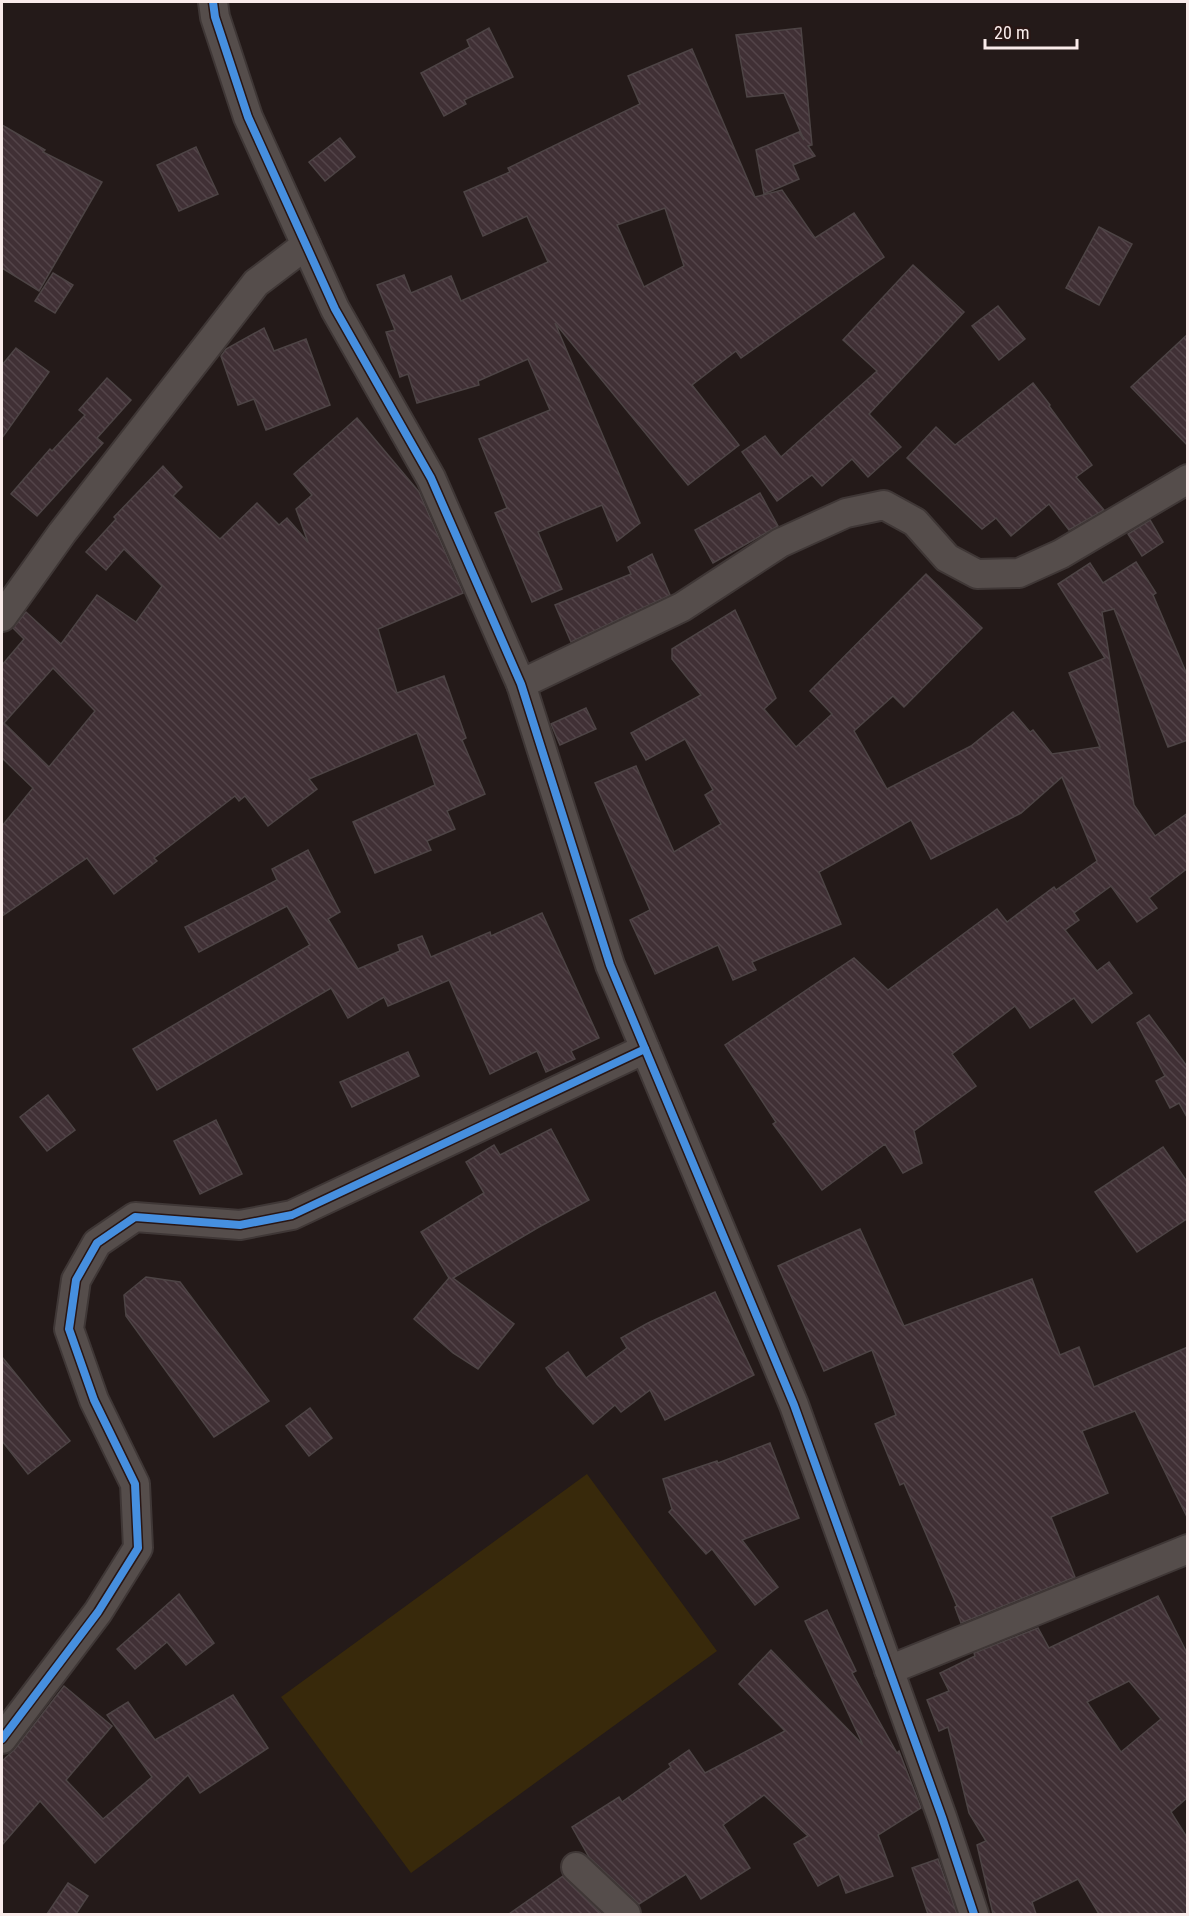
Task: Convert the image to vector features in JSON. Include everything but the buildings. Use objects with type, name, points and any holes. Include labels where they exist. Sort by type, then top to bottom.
[{"type":"street","points":[[213,2],[215,16],[248,117],[335,309],[431,478],[521,684],[610,965],[794,1405],[974,1914]]},
{"type":"street","points":[[2,617],[63,533],[256,283],[306,245]]},
{"type":"street","points":[[521,684],[682,607],[780,543],[846,513],[884,505],[915,522],[947,558],[977,574],[1018,573],[1061,555],[1188,480]]},
{"type":"street","points":[[2,1739],[98,1612],[138,1548],[135,1484],[94,1400],[69,1329],[76,1280],[98,1243],[135,1217],[240,1226],[292,1215],[645,1049]]},
{"type":"street","points":[[889,1670],[1188,1549]]},
{"type":"street","points":[[576,1867],[626,1914]]},
{"type":"shaded area","points":[[587,1474],[717,1651],[411,1873],[281,1697]]},
{"type":"cycle path","points":[[213,2],[215,17],[248,117],[335,309],[431,478],[521,684],[610,965],[794,1405],[942,1817],[974,1914]]},
{"type":"cycle path","points":[[2,1739],[98,1612],[138,1548],[135,1484],[94,1400],[69,1329],[76,1280],[97,1243],[135,1217],[240,1225],[292,1215],[645,1049]]}]
